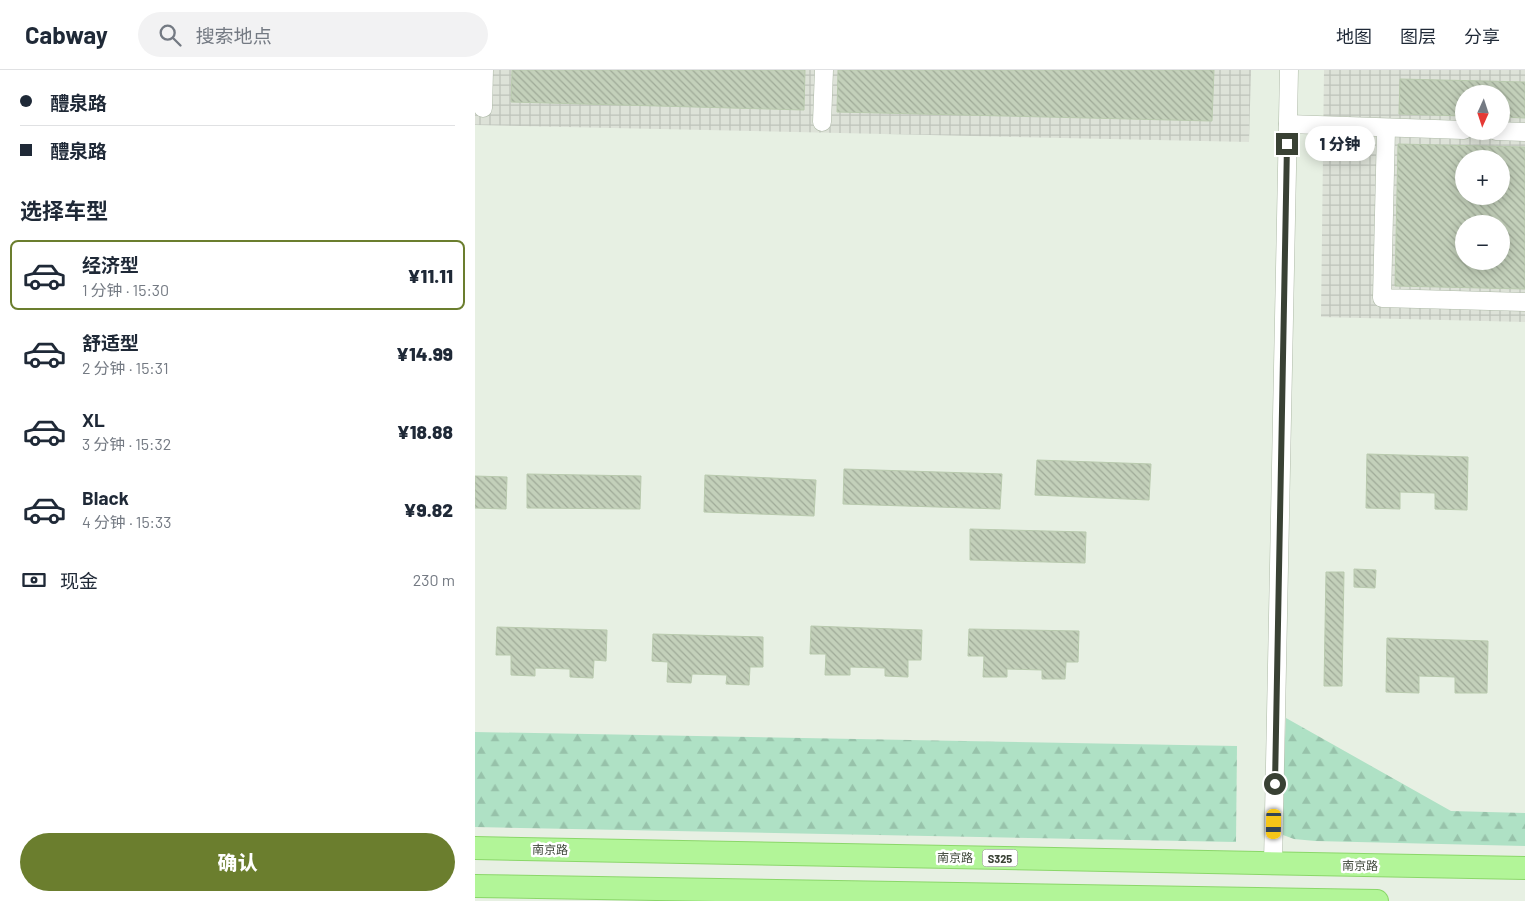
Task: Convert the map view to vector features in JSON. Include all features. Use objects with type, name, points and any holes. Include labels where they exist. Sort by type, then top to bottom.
[{"type":"main road","name":"南京路","points":[[475,848],[1525,868]]},
{"type":"main road","points":[[475,886],[895,897],[1377,901]]},
{"type":"street","points":[[483,108],[484,70]]},
{"type":"street","points":[[822,122],[824,70]]},
{"type":"street","points":[[1273,864],[1289,70]]},
{"type":"street","points":[[1288,124],[1455,130]]},
{"type":"street","points":[[1386,128],[1382,298],[1525,302]]},
{"type":"street","points":[[1510,131],[1525,132]]},
{"type":"shaded area","points":[[475,70],[1251,70],[1249,142],[475,125]]},
{"type":"shaded area","points":[[1324,70],[1525,70],[1525,322],[1321,317]]},
{"type":"green space","points":[[1286,718],[1451,811],[1525,813],[1525,846],[1315,841],[1294,839],[1283,835],[1281,822]]},
{"type":"green space","points":[[475,732],[1237,746],[1236,842],[475,827]]},
{"type":"building","points":[[512,70],[805,70],[804,110],[511,102]]},
{"type":"building","points":[[838,70],[1214,70],[1212,121],[837,112]]},
{"type":"building","points":[[1400,79],[1525,82],[1525,118],[1510,117],[1510,85],[1455,85],[1455,116],[1399,114]]},
{"type":"building","points":[[1398,144],[1525,147],[1525,289],[1395,286]]},
{"type":"building","points":[[1367,454],[1468,457],[1467,510],[1435,509],[1435,493],[1400,492],[1400,509],[1366,508]]},
{"type":"building","points":[[1037,460],[1151,464],[1149,500],[1035,495]]},
{"type":"building","points":[[844,469],[1002,474],[1000,509],[843,504]]},
{"type":"building","points":[[527,474],[641,476],[640,509],[527,508]]},
{"type":"building","points":[[705,475],[816,480],[814,516],[704,512]]},
{"type":"building","points":[[475,476],[507,477],[506,509],[475,508]]},
{"type":"building","points":[[970,529],[1086,532],[1085,563],[970,560]]},
{"type":"building","points":[[1354,569],[1376,570],[1375,588],[1354,587]]},
{"type":"building","points":[[1326,572],[1344,572],[1342,686],[1324,686]]},
{"type":"building","points":[[811,626],[922,630],[921,660],[908,660],[908,677],[885,676],[885,668],[850,667],[850,675],[825,675],[826,654],[810,654]]},
{"type":"building","points":[[497,627],[607,630],[606,661],[594,660],[593,678],[570,677],[570,669],[535,668],[535,676],[511,675],[511,655],[496,655]]},
{"type":"building","points":[[969,629],[1079,631],[1078,662],[1066,662],[1065,679],[1042,679],[1042,670],[1007,669],[1007,677],[983,677],[984,656],[968,656]]},
{"type":"building","points":[[653,634],[763,637],[763,667],[750,667],[749,685],[726,684],[727,675],[692,674],[691,683],[667,682],[668,662],[652,661]]},
{"type":"building","points":[[1387,638],[1488,641],[1487,693],[1455,693],[1455,677],[1419,676],[1419,693],[1386,692]]},
{"type":"route","points":[[1275,784],[1287,144]]}]
